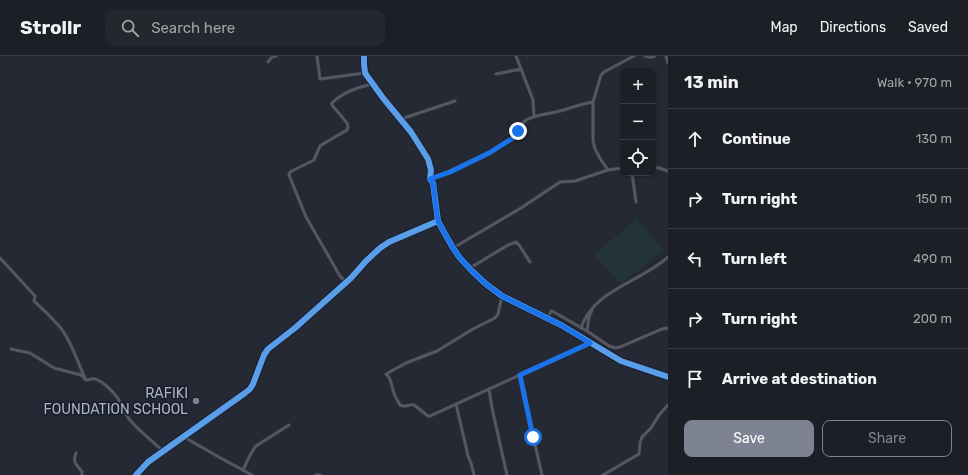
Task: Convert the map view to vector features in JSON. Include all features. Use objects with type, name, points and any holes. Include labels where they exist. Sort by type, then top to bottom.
[{"type":"street","points":[[268,62],[272,57],[276,56]]},
{"type":"street","points":[[316,56],[320,79],[365,73]]},
{"type":"street","points":[[364,56],[365,73],[411,132],[428,159],[431,170],[430,179],[433,183],[438,221],[453,248],[470,268],[486,284],[502,296],[561,325],[621,361],[668,377]]},
{"type":"street","points":[[516,56],[533,100],[534,116]]},
{"type":"street","points":[[608,170],[595,149],[593,141],[593,102],[601,75],[634,56]]},
{"type":"street","points":[[645,56],[648,58],[655,56]]},
{"type":"street","points":[[666,56],[668,63]]},
{"type":"street","points":[[496,74],[521,69]]},
{"type":"street","points":[[346,282],[340,276],[306,218],[289,174],[290,172],[314,160],[320,146],[347,130],[347,123],[332,103],[355,88],[373,84]]},
{"type":"street","points":[[401,119],[455,101]]},
{"type":"street","points":[[430,179],[450,172],[489,153],[513,138],[525,121],[534,116],[593,102]]},
{"type":"street","points":[[453,248],[521,208],[560,182],[576,181],[608,170],[620,168]]},
{"type":"street","points":[[656,168],[668,171]]},
{"type":"street","points":[[632,176],[636,202]]},
{"type":"street","points":[[136,475],[148,462],[250,389],[268,349],[295,328],[346,282],[380,248],[389,242],[438,221]]},
{"type":"street","points":[[470,268],[508,245],[516,242],[530,262]]},
{"type":"street","points":[[581,328],[584,318],[592,307],[616,289],[644,274],[668,257]]},
{"type":"street","points":[[0,258],[35,296],[34,301],[61,328],[73,348],[86,380]]},
{"type":"street","points":[[502,296],[498,314],[495,318],[436,351],[406,363],[386,374],[390,378],[394,394],[400,405],[411,404],[428,416],[433,415],[590,343]]},
{"type":"street","points":[[587,331],[592,307]]},
{"type":"street","points":[[547,319],[552,311],[610,346],[616,348],[668,328]]},
{"type":"street","points":[[11,350],[30,353],[54,368],[81,375],[86,380]]},
{"type":"street","points":[[520,375],[542,475]]},
{"type":"street","points":[[86,380],[95,379],[108,388],[118,398],[130,420],[164,451]]},
{"type":"street","points":[[488,389],[507,475]]},
{"type":"street","points":[[456,404],[474,475]]},
{"type":"street","points":[[604,475],[639,454],[641,439],[668,405]]},
{"type":"street","points":[[243,470],[253,449],[256,446],[289,425]]},
{"type":"street","points":[[184,437],[252,475]]},
{"type":"street","points":[[76,453],[74,461],[82,472],[82,475]]},
{"type":"shaded area","points":[[637,218],[663,250],[621,284],[594,255]]},
{"type":"cycle path","points":[[364,56],[365,73],[411,132],[428,159],[431,170],[430,179],[433,183],[438,221],[453,248],[472,271],[502,296],[561,325],[621,361],[668,377]]},
{"type":"cycle path","points":[[136,475],[148,462],[250,389],[268,349],[295,328],[351,278],[380,248],[389,242],[438,221]]},
{"type":"place","name":"RAFIKI FOUNDATION SCHOOL","points":[[196,401]]},
{"type":"route","points":[[518,131],[513,138],[489,153],[450,172],[430,179],[433,183],[438,221],[453,248],[472,271],[502,296],[561,325],[590,343],[520,375],[533,437]]}]
